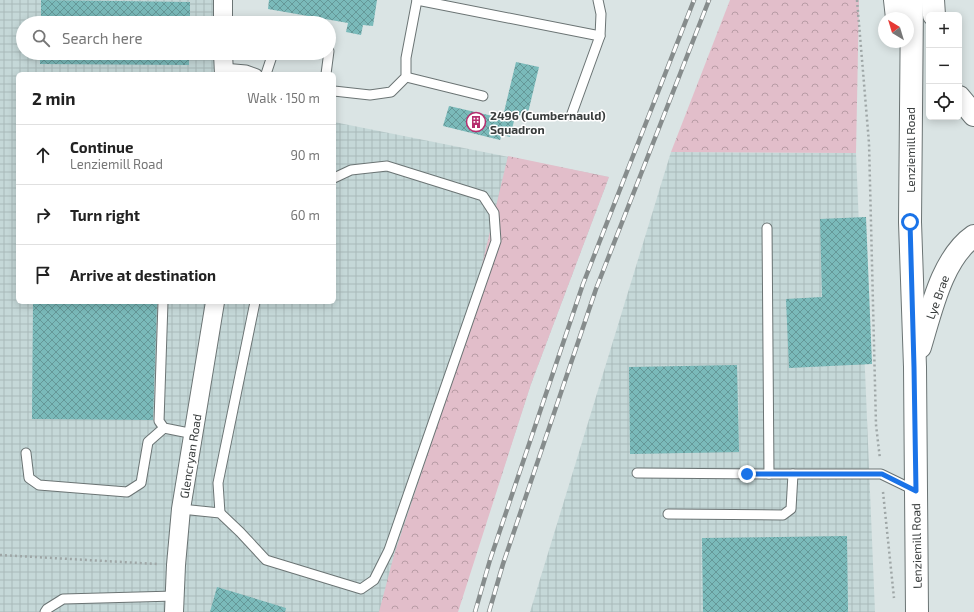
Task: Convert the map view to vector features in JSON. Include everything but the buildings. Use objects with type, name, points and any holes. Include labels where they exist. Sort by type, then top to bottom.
[{"type":"main road","points":[[895,0],[896,12]]},
{"type":"main road","name":"Lenziemill Road","points":[[912,0],[910,222],[914,367],[917,612]]},
{"type":"main road","points":[[933,0],[934,12]]},
{"type":"main road","points":[[898,48],[910,222]]},
{"type":"main road","points":[[962,101],[974,115]]},
{"type":"main road","name":"Lye Brae","points":[[914,367],[943,277],[960,250],[974,236]]},
{"type":"street","points":[[223,0],[223,16]]},
{"type":"street","name":"Glencryan Road","points":[[174,604],[176,565],[182,509],[216,304]]},
{"type":"lane","points":[[336,91],[370,95],[391,92],[406,77],[406,58],[417,0],[600,36]]},
{"type":"lane","points":[[571,116],[600,36],[601,14],[598,0]]},
{"type":"lane","points":[[267,72],[271,60]]},
{"type":"lane","points":[[326,72],[328,60]]},
{"type":"lane","points":[[224,65],[252,72]]},
{"type":"lane","points":[[406,77],[482,96]]},
{"type":"lane","points":[[182,509],[220,513],[266,560],[361,589],[374,580],[388,550],[496,241],[494,213],[483,196],[387,166],[351,170],[336,177]]},
{"type":"lane","points":[[767,228],[769,474]]},
{"type":"lane","points":[[163,304],[159,421],[164,428],[194,434]]},
{"type":"lane","points":[[220,513],[218,483],[255,304]]},
{"type":"lane","points":[[26,453],[29,478],[39,485],[127,492],[141,483],[148,442],[164,428]]},
{"type":"lane","points":[[637,473],[882,474],[916,491]]},
{"type":"lane","points":[[668,514],[783,515],[791,509],[793,474]]},
{"type":"lane","points":[[45,612],[47,609],[63,599],[174,604]]},
{"type":"path","points":[[857,0],[869,144],[876,425],[894,604]]},
{"type":"path","points":[[0,555],[176,565]]},
{"type":"shaded area","points":[[0,0],[232,0],[232,16],[16,16],[16,60],[231,60],[231,72],[16,72],[16,304],[336,304],[336,122],[609,177],[531,384],[457,612],[0,612]]},
{"type":"shaded area","points":[[671,152],[856,153],[875,612],[530,612]]},
{"type":"green space","points":[[730,0],[859,0],[856,153],[671,152]]},
{"type":"green space","points":[[508,156],[609,177],[531,384],[458,612],[379,612],[394,555],[459,361]]},
{"type":"railway","points":[[475,612],[490,560],[583,284],[694,0]]},
{"type":"railway","points":[[489,612],[503,564],[596,289],[709,0]]},
{"type":"place","name":"2496 (Cumbernauld) Squadron","points":[[476,122]]},
{"type":"route","points":[[747,474],[882,474],[916,491],[910,222]]}]
